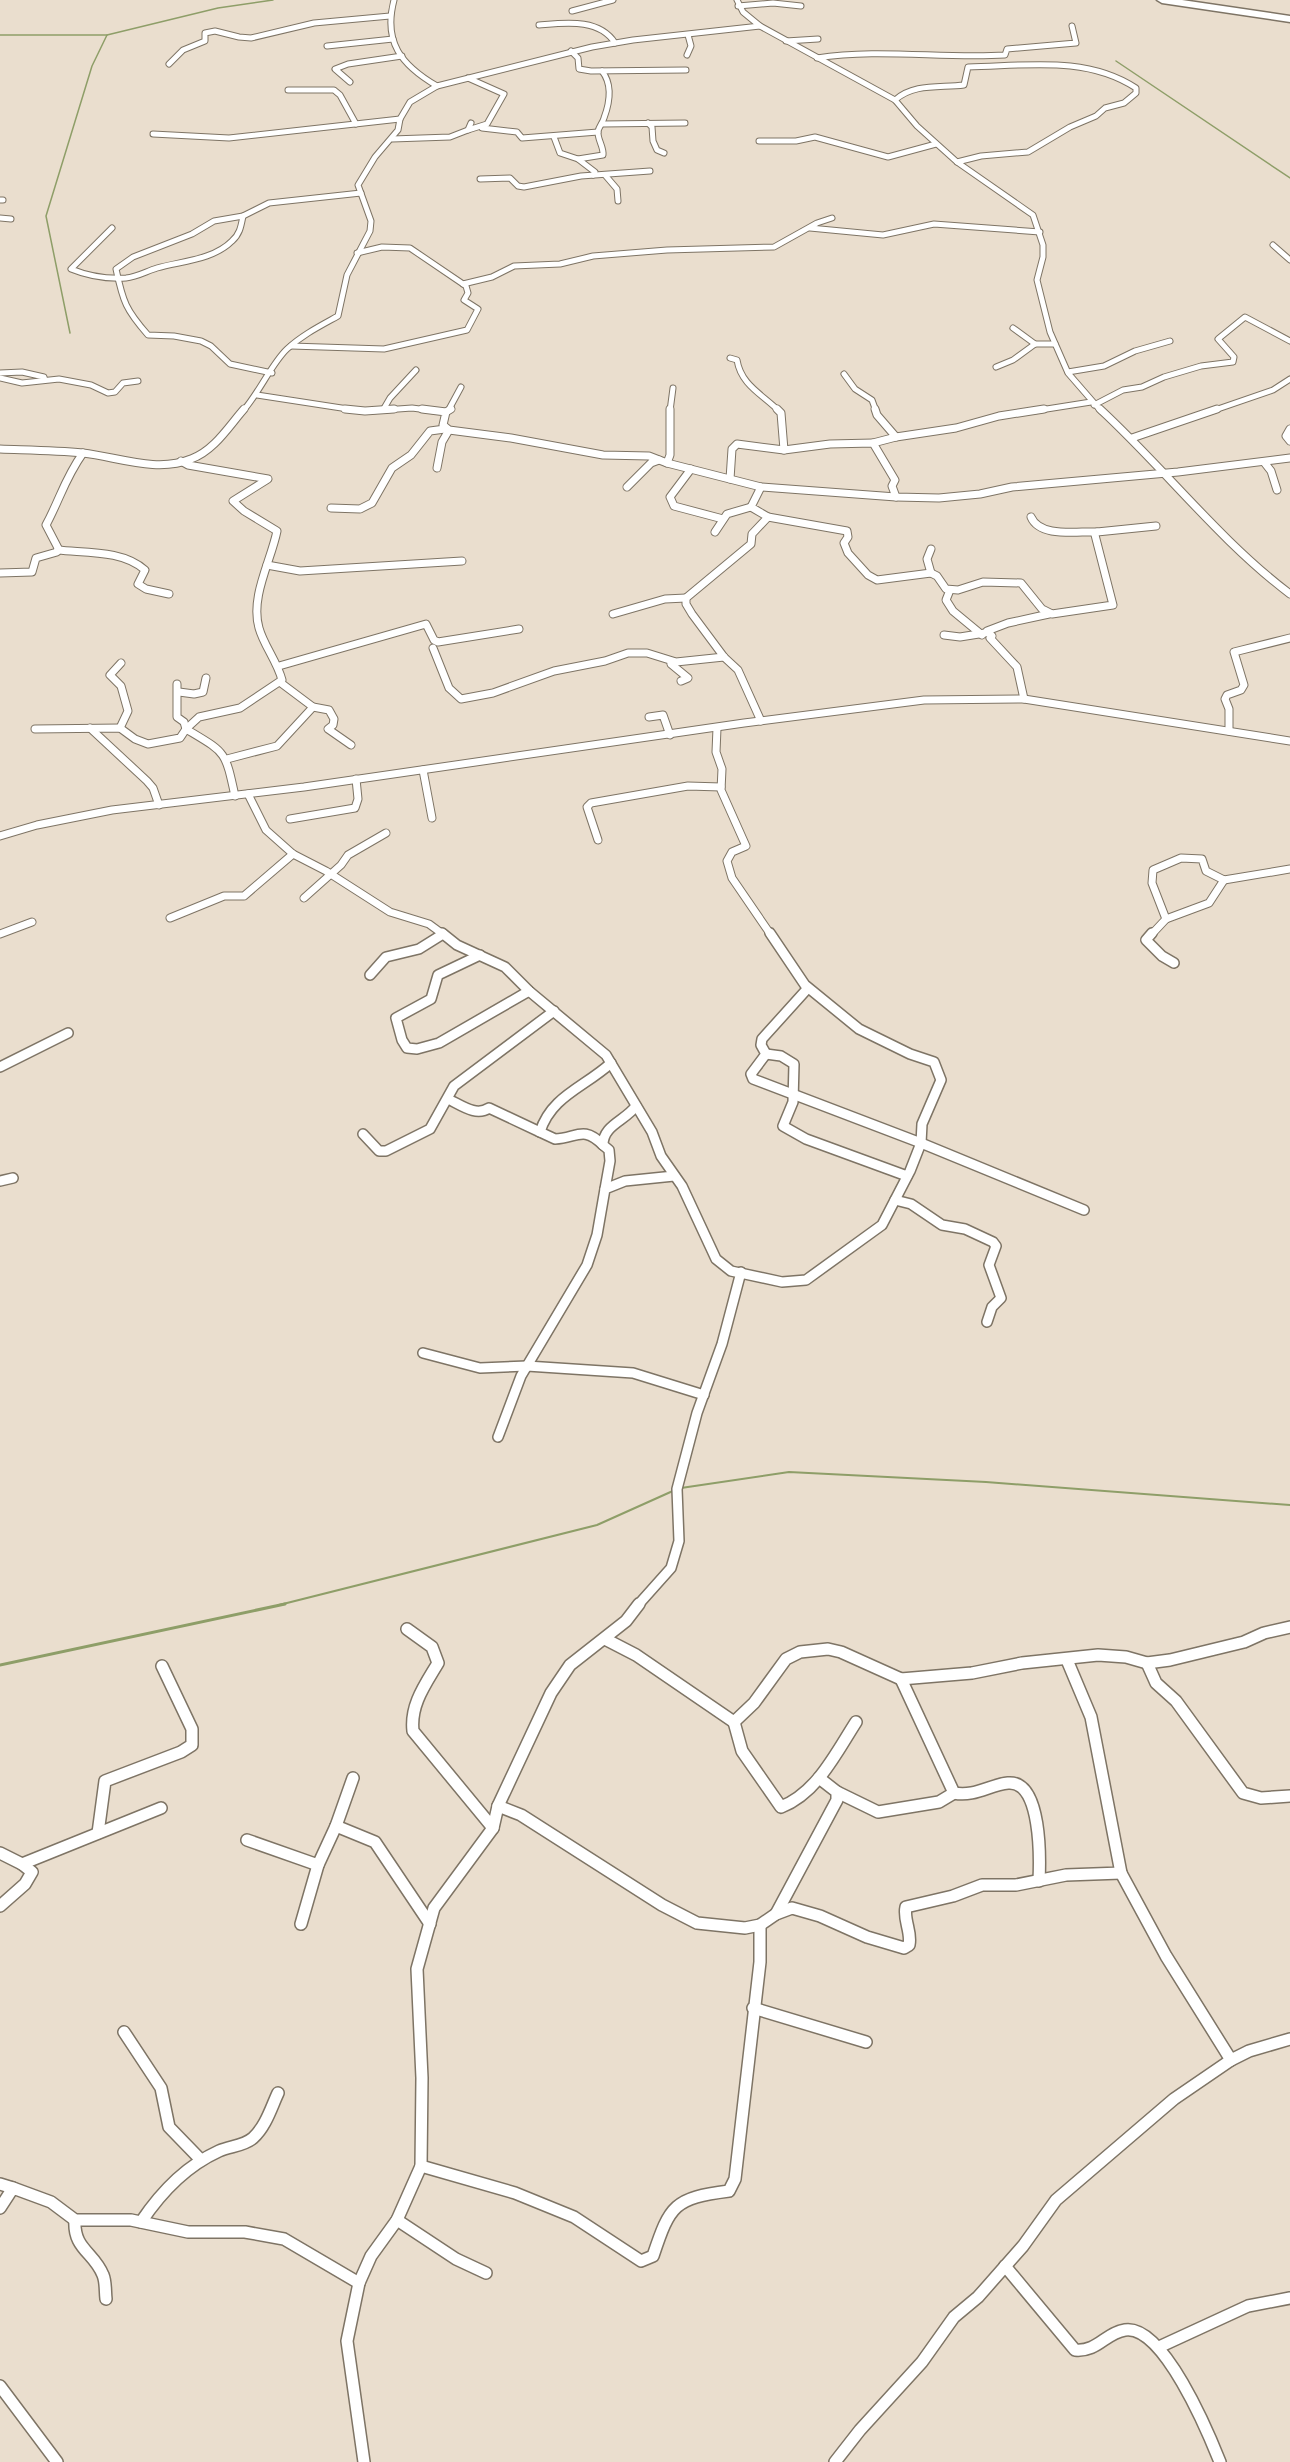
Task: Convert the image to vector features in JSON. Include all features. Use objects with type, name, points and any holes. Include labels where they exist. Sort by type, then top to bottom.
[{"type":"highway","points":[[1162,0],[1290,17]]},
{"type":"highway","points":[[1186,0],[1290,17]]},
{"type":"street","points":[[394,0],[388,26],[393,39],[402,56],[417,73],[437,86]]},
{"type":"street","points":[[572,11],[613,0]]},
{"type":"street","points":[[801,6],[738,3],[744,15],[760,26],[895,100],[936,144],[957,162],[1033,215],[1040,231],[1044,252],[1043,262],[1036,278],[1042,308],[1068,372],[1093,403],[1132,438],[1161,472],[1249,562],[1290,594]]},
{"type":"street","points":[[169,64],[183,50],[205,41],[205,33],[211,31],[220,30],[233,37],[245,38],[303,25],[390,16]]},
{"type":"street","points":[[539,26],[582,23],[597,27],[613,37],[615,42]]},
{"type":"street","points":[[0,449],[83,453],[142,463],[170,464],[192,459],[210,448],[256,395],[285,351],[338,316],[347,275],[370,231],[370,221],[358,185],[375,157],[398,130],[400,119],[410,102],[437,86],[571,51],[615,42],[727,33],[760,26]]},
{"type":"street","points":[[817,58],[841,54],[976,57],[1005,55],[1007,49],[1077,43],[1072,26]]},
{"type":"street","points":[[687,55],[691,46],[688,35]]},
{"type":"street","points":[[327,46],[393,39]]},
{"type":"street","points":[[786,41],[818,39]]},
{"type":"street","points":[[571,51],[578,58],[579,69],[686,70]]},
{"type":"street","points":[[350,82],[335,69],[348,64],[402,56]]},
{"type":"street","points":[[895,100],[901,93],[913,89],[964,85],[968,67],[1087,68],[1107,72],[1128,81],[1136,88],[1136,93],[1124,102],[1106,108],[1096,116],[1070,127],[1028,152],[981,156],[957,162]]},
{"type":"street","points":[[578,159],[603,155],[604,146],[598,132],[602,124],[609,89],[606,75],[602,71]]},
{"type":"street","points":[[468,78],[504,94],[492,117],[482,128]]},
{"type":"street","points":[[288,90],[334,90],[340,95],[356,124]]},
{"type":"street","points":[[153,134],[229,138],[400,119]]},
{"type":"street","points":[[468,130],[471,123]]},
{"type":"street","points":[[648,123],[652,127],[657,150],[664,153]]},
{"type":"street","points":[[602,124],[685,123]]},
{"type":"street","points":[[392,139],[450,137],[468,130],[482,128],[517,132],[522,138],[598,132]]},
{"type":"street","points":[[554,137],[560,153],[578,159],[595,172],[593,175]]},
{"type":"street","points":[[759,141],[796,141],[814,137],[888,157],[936,144]]},
{"type":"street","points":[[480,179],[510,178],[518,186],[524,187],[593,175],[650,171]]},
{"type":"street","points":[[605,175],[617,189],[618,201]]},
{"type":"street","points":[[272,373],[230,364],[211,346],[201,341],[174,336],[148,335],[125,306],[116,269],[132,257],[192,234],[214,221],[243,216],[269,203],[361,193]]},
{"type":"street","points":[[112,228],[71,269],[80,274],[124,278],[220,250],[237,237],[243,224],[243,216]]},
{"type":"street","points":[[810,228],[819,220],[832,218]]},
{"type":"street","points":[[0,219],[11,219]]},
{"type":"street","points":[[463,284],[492,277],[514,266],[561,264],[593,256],[667,250],[774,247],[788,242],[800,231],[810,228],[849,233],[897,234],[918,226],[934,224],[1040,231]]},
{"type":"street","points":[[1274,245],[1290,260]]},
{"type":"street","points":[[291,346],[384,349],[467,330],[478,309],[465,302],[468,290],[463,284],[410,248],[382,247],[357,253]]},
{"type":"street","points":[[730,479],[733,446],[743,444],[784,450],[830,444],[873,444],[896,436],[932,433],[999,416],[1093,403],[1123,390],[1142,387],[1173,374],[1201,366],[1233,362],[1234,357],[1218,339],[1245,317],[1290,341]]},
{"type":"street","points":[[1013,328],[1035,344],[1055,344]]},
{"type":"street","points":[[1068,372],[1104,366],[1135,351],[1170,341]]},
{"type":"street","points":[[996,367],[1013,360],[1035,344]]},
{"type":"street","points":[[730,358],[737,360],[736,367],[743,381],[781,413],[784,450]]},
{"type":"street","points":[[383,410],[390,398],[417,370]]},
{"type":"street","points":[[0,373],[30,373],[44,377],[45,380]]},
{"type":"street","points":[[844,374],[855,389],[872,400],[877,415],[896,436]]},
{"type":"street","points":[[0,378],[22,383],[59,379],[91,385],[108,393],[115,392],[123,383],[138,381]]},
{"type":"street","points":[[1132,438],[1273,390],[1290,379]]},
{"type":"street","points":[[256,395],[333,408],[383,410],[412,408],[446,412],[451,409],[454,398],[461,387]]},
{"type":"street","points":[[668,463],[670,455],[669,416],[673,388]]},
{"type":"street","points":[[446,412],[443,425],[447,429]]},
{"type":"street","points":[[437,468],[447,429]]},
{"type":"street","points":[[331,508],[360,509],[369,505],[381,491],[395,464],[411,455],[430,431],[447,429],[603,454],[649,456],[761,487],[896,497],[959,496],[1012,487],[1290,458]]},
{"type":"street","points":[[1290,429],[1286,436],[1290,441]]},
{"type":"street","points":[[873,444],[895,480],[892,486],[896,497]]},
{"type":"street","points":[[58,550],[46,525],[62,496],[61,489],[69,472],[83,453]]},
{"type":"street","points":[[627,488],[651,463],[658,460]]},
{"type":"street","points":[[182,461],[188,465],[267,479],[233,501],[244,511],[277,531],[264,572],[258,629],[279,666],[281,683]]},
{"type":"street","points":[[1264,462],[1271,471],[1277,490]]},
{"type":"street","points":[[690,469],[670,497],[671,503],[674,506],[723,519]]},
{"type":"street","points":[[751,507],[761,487]]},
{"type":"street","points":[[716,532],[727,514],[751,507],[768,517],[847,531],[848,537],[844,543],[849,556],[859,562],[871,578],[877,580],[931,573],[937,576],[946,589],[957,591],[977,583],[1004,581],[1021,583],[1040,607],[1050,614]]},
{"type":"street","points":[[613,614],[665,599],[686,598],[750,544],[752,534],[768,517]]},
{"type":"street","points":[[1031,517],[1034,524],[1044,530],[1097,532],[1156,526]]},
{"type":"street","points":[[944,634],[960,637],[984,633],[1008,623],[1113,605],[1095,535],[1097,532]]},
{"type":"street","points":[[931,549],[927,559],[931,573]]},
{"type":"street","points":[[0,573],[32,572],[36,558],[58,550],[96,553],[134,562],[145,570],[138,584],[146,589],[170,594]]},
{"type":"street","points":[[267,565],[288,570],[313,570],[462,561]]},
{"type":"street","points":[[950,590],[946,600],[953,611],[992,636],[990,638],[1017,667],[1024,699]]},
{"type":"street","points":[[686,598],[686,604],[692,614],[724,657],[738,670],[761,721]]},
{"type":"street","points":[[279,666],[318,657],[426,624],[434,640],[438,642],[519,629]]},
{"type":"street","points":[[1230,731],[1229,710],[1225,699],[1227,695],[1241,690],[1244,685],[1234,652],[1290,638]]},
{"type":"street","points":[[434,648],[449,688],[461,699],[493,693],[554,671],[605,661],[628,653],[647,653],[674,662],[724,657]]},
{"type":"street","points":[[674,662],[671,664],[688,678],[681,681]]},
{"type":"street","points":[[120,728],[128,711],[121,686],[110,675],[121,663]]},
{"type":"street","points":[[206,678],[203,692],[184,694],[178,688],[177,717],[184,722],[186,729],[217,748],[227,759],[235,796]]},
{"type":"street","points":[[281,683],[313,707],[329,710],[334,719],[328,729],[351,745]]},
{"type":"street","points":[[35,729],[120,728],[135,740],[148,744],[180,738],[199,717],[240,708],[256,695],[281,683]]},
{"type":"street","points":[[0,836],[65,819],[159,805],[423,770],[761,721],[944,698],[1024,699],[1290,741]]},
{"type":"street","points":[[227,759],[277,746],[313,707]]},
{"type":"street","points":[[649,717],[663,715],[670,735]]},
{"type":"street","points":[[90,728],[147,781],[153,788],[159,805]]},
{"type":"street","points":[[248,794],[266,830],[293,854],[382,908],[429,924],[456,945],[505,967],[529,991],[594,1044],[611,1062],[652,1132],[661,1156],[690,1201],[716,1259],[722,1266],[731,1271],[782,1282],[806,1280],[882,1225],[921,1143],[922,1124],[941,1080],[934,1062],[910,1054],[859,1029],[808,988],[732,878],[727,861],[732,852],[746,846],[728,810],[721,787],[722,769],[717,752],[717,728]]},
{"type":"street","points":[[423,770],[428,787],[427,806],[432,818]]},
{"type":"street","points":[[290,819],[355,808],[358,799],[356,779]]},
{"type":"street","points":[[598,840],[587,807],[591,803],[688,786],[721,787]]},
{"type":"street","points":[[304,898],[331,875],[348,855],[386,833]]},
{"type":"street","points":[[170,918],[224,896],[244,896],[293,854]]},
{"type":"street","points":[[1166,919],[1152,883],[1153,870],[1181,858],[1202,859],[1206,871],[1224,880]]},
{"type":"street","points":[[1166,919],[1173,920],[1186,912],[1209,904],[1214,898],[1219,883],[1224,880],[1290,869]]},
{"type":"street","points":[[1166,919],[1146,940],[1162,956],[1174,963]]},
{"type":"street","points":[[0,934],[32,922]]},
{"type":"street","points":[[370,975],[386,957],[419,949],[443,934]]},
{"type":"street","points":[[480,955],[438,975],[431,999],[396,1018],[402,1040],[407,1048],[419,1049],[454,1037],[486,1014],[529,991]]},
{"type":"street","points":[[766,1054],[761,1045],[762,1039],[808,988]]},
{"type":"street","points":[[363,1134],[380,1151],[392,1150],[429,1129],[454,1086],[554,1011]]},
{"type":"street","points":[[0,1067],[68,1033]]},
{"type":"street","points":[[907,1176],[806,1139],[783,1126],[793,1102],[792,1092],[794,1064],[790,1059],[774,1053],[766,1054],[751,1074],[753,1079],[792,1092],[891,1134],[921,1143],[1084,1210]]},
{"type":"street","points":[[540,1132],[547,1113],[611,1062]]},
{"type":"street","points":[[447,1099],[473,1111],[483,1112],[489,1108],[544,1136],[560,1140],[582,1132],[597,1139],[609,1150],[610,1161],[597,1235],[587,1265],[521,1376],[498,1437]]},
{"type":"street","points":[[603,1145],[602,1137],[605,1130],[631,1115],[636,1106]]},
{"type":"street","points":[[605,1189],[625,1181],[674,1176]]},
{"type":"street","points":[[0,1181],[13,1178]]},
{"type":"street","points":[[895,1200],[911,1204],[942,1225],[965,1229],[993,1242],[996,1246],[989,1264],[1001,1298],[992,1306],[987,1322]]},
{"type":"street","points":[[364,2462],[347,2341],[360,2283],[371,2256],[397,2220],[420,2166],[422,2078],[417,1969],[434,1908],[493,1828],[498,1806],[551,1694],[570,1665],[626,1621],[671,1568],[679,1541],[677,1489],[697,1413],[723,1344],[741,1272]]},
{"type":"street","points":[[423,1353],[480,1368],[527,1366],[633,1373],[704,1395]]},
{"type":"street","points":[[734,1722],[754,1703],[786,1659],[800,1652],[828,1649],[841,1652],[901,1679],[972,1673],[1022,1663],[1098,1655],[1126,1657],[1147,1663],[1244,1642],[1290,1627]]},
{"type":"street","points":[[407,1629],[439,1654],[438,1663],[413,1709],[411,1721],[413,1731],[493,1828]]},
{"type":"street","points":[[605,1639],[636,1655],[734,1722],[736,1740],[748,1763],[761,1777],[770,1798],[781,1807],[790,1805],[819,1778],[856,1722]]},
{"type":"street","points":[[1067,1660],[1093,1726],[1121,1874],[1166,1956],[1231,2060]]},
{"type":"street","points":[[1147,1663],[1156,1683],[1176,1701],[1244,1793],[1252,1797],[1270,1799],[1290,1796]]},
{"type":"street","points":[[98,1833],[105,1781],[181,1752],[192,1744],[192,1729],[162,1666]]},
{"type":"street","points":[[901,1679],[954,1793],[963,1796],[1012,1783],[1022,1787],[1033,1810],[1041,1841],[1040,1881]]},
{"type":"street","points":[[301,1924],[318,1865],[336,1826],[353,1778]]},
{"type":"street","points":[[819,1778],[837,1792],[878,1812],[939,1802],[954,1793]]},
{"type":"street","points":[[776,1914],[837,1800],[837,1792]]},
{"type":"street","points":[[498,1806],[521,1815],[662,1905],[697,1923],[745,1928],[760,1925],[776,1914],[792,1908],[820,1916],[867,1937],[904,1947],[909,1945],[911,1940],[903,1918],[906,1907],[953,1896],[982,1885],[1016,1885],[1066,1875],[1121,1874]]},
{"type":"street","points":[[22,1864],[161,1809]]},
{"type":"street","points":[[336,1826],[375,1842],[430,1924]]},
{"type":"street","points":[[247,1840],[318,1865]]},
{"type":"street","points":[[0,1853],[32,1872],[25,1884],[0,1906]]},
{"type":"street","points":[[420,2166],[514,2193],[574,2217],[641,2261],[653,2256],[667,2214],[681,2200],[729,2190],[735,2179],[760,1962],[760,1925]]},
{"type":"street","points":[[753,2008],[866,2042]]},
{"type":"street","points":[[124,2032],[161,2088],[169,2127],[201,2160]]},
{"type":"street","points":[[835,2462],[860,2430],[922,2362],[954,2317],[978,2297],[1005,2266],[1056,2200],[1174,2099],[1231,2060],[1290,2039]]},
{"type":"street","points":[[141,2222],[154,2201],[201,2160],[220,2150],[251,2140],[257,2135],[278,2093]]},
{"type":"street","points":[[0,2184],[34,2194],[51,2202],[75,2220],[131,2220],[188,2232],[245,2232],[285,2239],[324,2265],[360,2283]]},
{"type":"street","points":[[0,2208],[13,2188]]},
{"type":"street","points":[[75,2220],[72,2232],[76,2241],[104,2277],[106,2299]]},
{"type":"street","points":[[397,2220],[456,2259],[486,2273]]},
{"type":"street","points":[[1005,2266],[1075,2350],[1087,2351],[1123,2330],[1138,2330],[1159,2347],[1199,2411],[1220,2462]]},
{"type":"street","points":[[1159,2347],[1248,2306],[1290,2298]]},
{"type":"street","points":[[0,2386],[57,2462]]},
{"type":"waterway","points":[[107,35],[218,8],[273,0]]},
{"type":"waterway","points":[[0,35],[107,35]]},
{"type":"waterway","points":[[70,333],[46,216],[92,66],[107,35]]},
{"type":"waterway","points":[[1116,61],[1290,178]]},
{"type":"waterway","points":[[681,1488],[789,1472],[986,1482],[1290,1505]]},
{"type":"waterway","points":[[279,1605],[597,1525],[675,1490]]},
{"type":"waterway","points":[[0,1665],[285,1604]]}]
